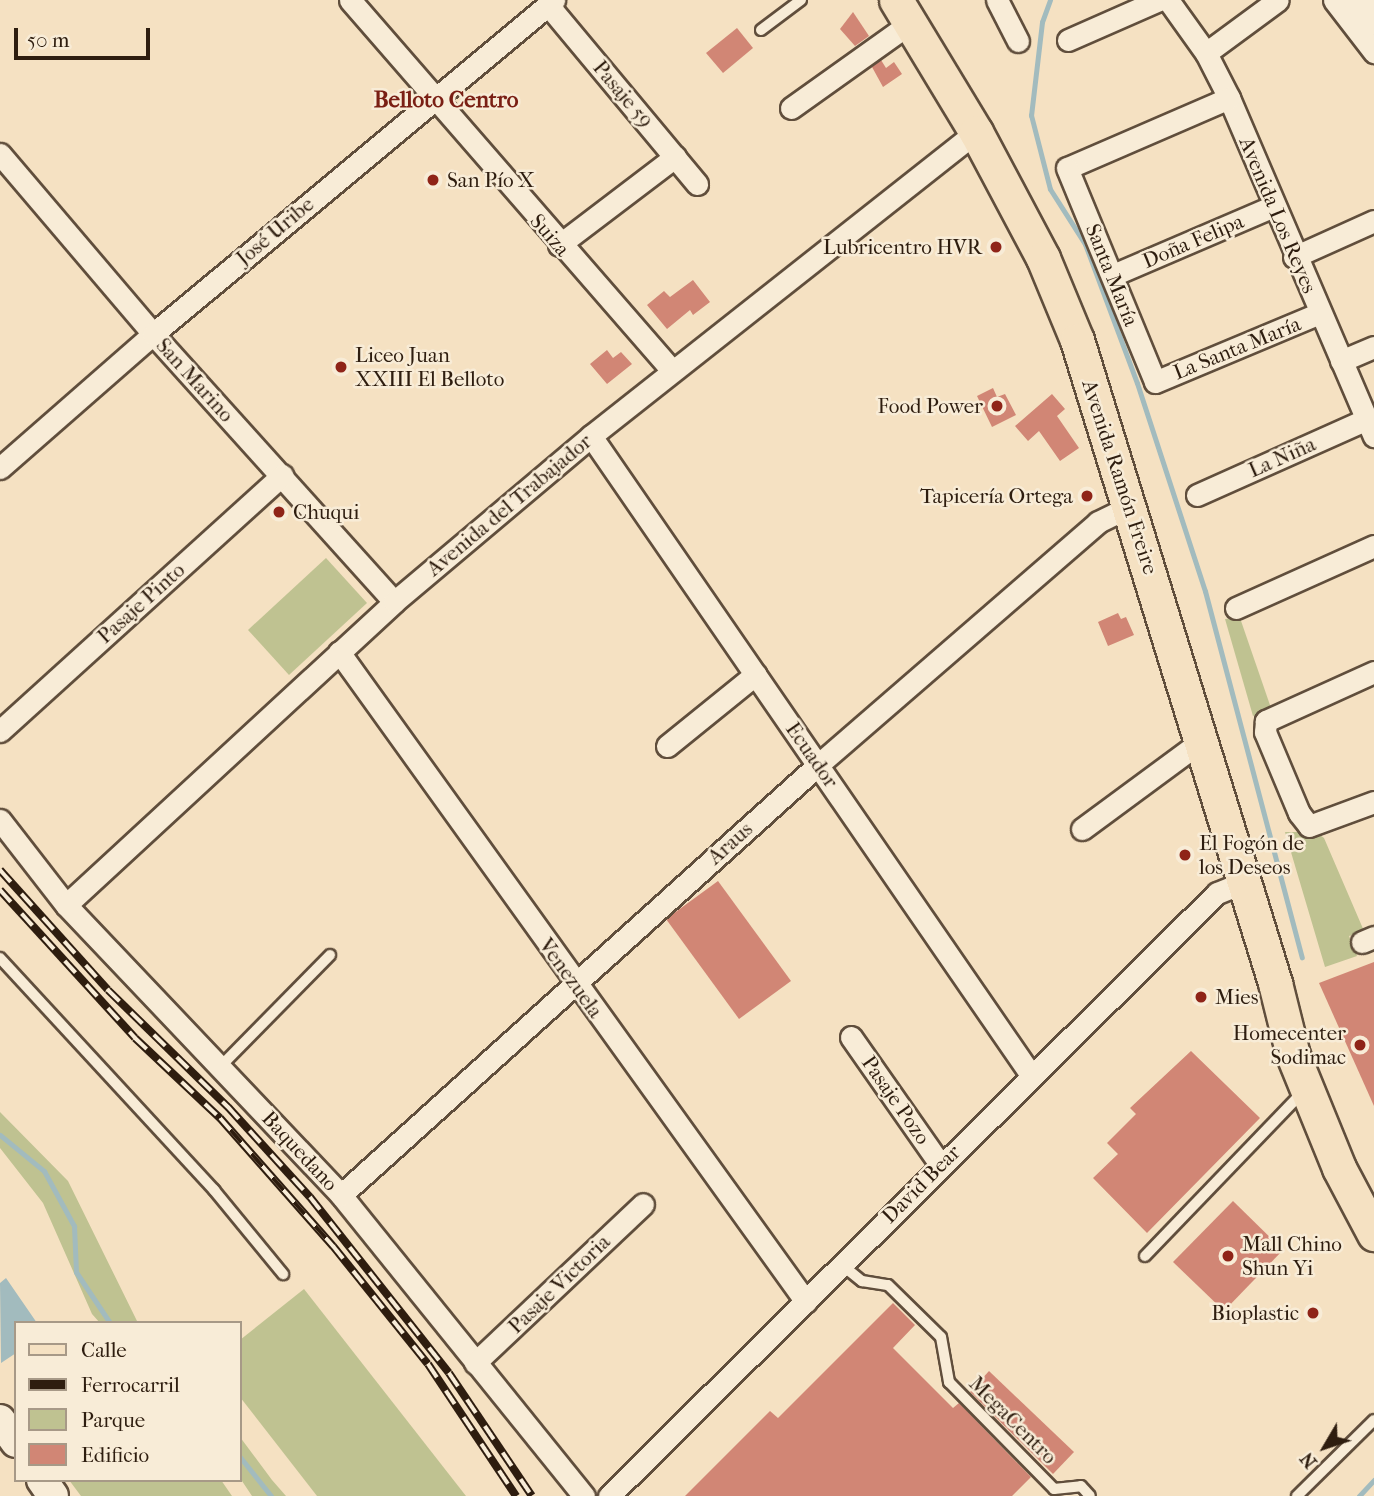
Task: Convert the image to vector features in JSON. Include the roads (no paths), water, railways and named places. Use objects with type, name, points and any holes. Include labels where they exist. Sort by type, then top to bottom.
[{"type":"main road","points":[[1359,0],[1374,20]]},
{"type":"main road","name":"Avenida Ramón Freire","points":[[907,9],[1043,258],[1077,340],[1131,506],[1242,883],[1306,1088],[1339,1168],[1374,1234]]},
{"type":"main road","name":"Avenida Ramón Freire","points":[[1275,983],[1311,1047],[1374,1189]]},
{"type":"main road","points":[[0,1419],[14,1439]]},
{"type":"street","name":"Suiza","points":[[351,0],[559,245],[672,371]]},
{"type":"street","points":[[997,0],[1018,41]]},
{"type":"street","points":[[1068,40],[1159,0]]},
{"type":"street","name":"Avenida Los Reyes","points":[[1168,0],[1206,53],[1228,98],[1272,207],[1370,428]]},
{"type":"street","points":[[1206,53],[1278,0]]},
{"type":"street","points":[[1334,0],[1374,52]]},
{"type":"street","name":"José Uribe","points":[[0,468],[153,334],[551,2]]},
{"type":"street","name":"Pasaje 59","points":[[551,2],[697,184]]},
{"type":"street","points":[[791,108],[907,9]]},
{"type":"street","name":"Santa María","points":[[1154,382],[1113,275],[1067,168],[1228,98]]},
{"type":"street","name":"Avenida del Trabajador","points":[[66,905],[394,602],[591,436],[976,132]]},
{"type":"street","name":"San Marino","points":[[0,154],[153,334],[394,602]]},
{"type":"street","points":[[559,245],[676,158]]},
{"type":"street","name":"Doña Felipa","points":[[1113,275],[1272,207]]},
{"type":"street","points":[[1294,257],[1374,221]]},
{"type":"street","name":"La Santa María","points":[[1154,382],[1320,313]]},
{"type":"street","points":[[1341,361],[1374,347]]},
{"type":"street","name":"La Niña","points":[[1197,495],[1370,428]]},
{"type":"street","name":"Ecuador","points":[[591,436],[1031,1075]]},
{"type":"street","name":"Pasaje Pinto","points":[[0,731],[282,475]]},
{"type":"street","name":"Araus","points":[[341,1195],[574,982],[819,764],[1098,522],[1131,506]]},
{"type":"street","points":[[1236,608],[1374,546]]},
{"type":"street","name":"Venezuela","points":[[339,652],[806,1302]]},
{"type":"street","points":[[1374,672],[1266,721],[1265,732],[1299,813],[1309,826],[1374,802]]},
{"type":"street","points":[[667,746],[756,674]]},
{"type":"street","points":[[1082,829],[1200,742]]},
{"type":"street","name":"Baquedano","points":[[0,820],[66,905],[341,1195],[584,1496]]},
{"type":"street","name":"David Bear","points":[[609,1496],[806,1302],[940,1164],[1217,893],[1242,883]]},
{"type":"street","name":"Pasaje Pozo","points":[[851,1037],[940,1164]]},
{"type":"street","name":"Pasaje Victoria","points":[[475,1363],[643,1204]]},
{"type":"lane","points":[[761,30],[801,0]]},
{"type":"lane","points":[[220,1067],[330,955]]},
{"type":"lane","points":[[0,958],[215,1190],[283,1273]]},
{"type":"lane","points":[[1145,1256],[1306,1088]]},
{"type":"lane","name":"MegaCentro","points":[[842,1265],[862,1280],[888,1285],[941,1337],[949,1382],[1054,1489],[1081,1486],[1090,1496]]},
{"type":"lane","points":[[1297,1496],[1374,1420]]},
{"type":"water","points":[[6,1278],[36,1321],[14,1321],[14,1354],[1,1363],[0,1283]]},
{"type":"waterway","points":[[1050,0],[1042,22],[1031,115],[1050,189],[1085,244],[1137,383],[1205,591],[1302,957]]},
{"type":"waterway","points":[[0,1135],[44,1171],[74,1226],[76,1272],[109,1321]]},
{"type":"waterway","points":[[242,1460],[271,1496]]},
{"type":"waterway","points":[[1359,1496],[1374,1480]]},
{"type":"railway","points":[[0,870],[108,990],[228,1107],[310,1197],[449,1373],[532,1496]]},
{"type":"railway","points":[[0,890],[135,1038],[220,1118],[333,1246],[428,1364],[516,1496]]},
{"type":"place","name":"San Pío X","points":[[433,180]]},
{"type":"place","name":"Lubricentro HVR","points":[[996,247]]},
{"type":"place","name":"Liceo Juan XXIII El Belloto","points":[[341,367]]},
{"type":"place","name":"Food Power","points":[[997,406]]},
{"type":"place","name":"Tapicería Ortega","points":[[1087,496]]},
{"type":"place","name":"Chuqui","points":[[279,512]]},
{"type":"place","name":"El Fogón de los Deseos","points":[[1185,855]]},
{"type":"place","name":"Mies","points":[[1201,997]]},
{"type":"place","name":"Homecenter Sodimac","points":[[1360,1045]]},
{"type":"place","name":"Mall Chino Shun Yi","points":[[1228,1256]]},
{"type":"place","name":"Bioplastic","points":[[1313,1313]]},
{"type":"district","name":"Belloto Centro","points":[[446,100]]}]
